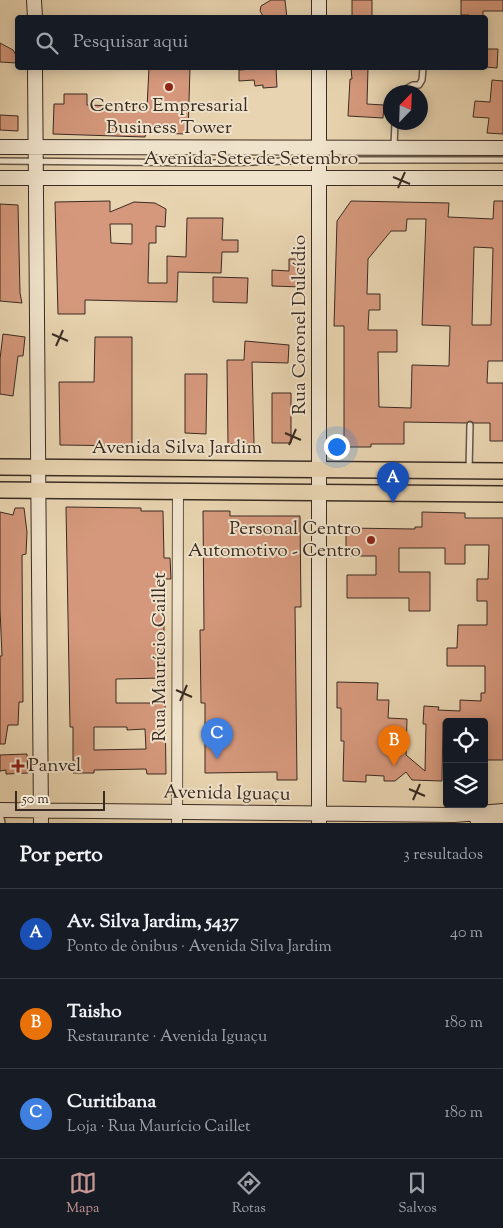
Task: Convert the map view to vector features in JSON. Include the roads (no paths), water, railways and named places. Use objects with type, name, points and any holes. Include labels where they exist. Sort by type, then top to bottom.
[{"type":"main road","points":[[34,0],[34,15]]},
{"type":"main road","points":[[319,0],[319,15]]},
{"type":"main road","points":[[35,70],[41,817]]},
{"type":"main road","name":"Rua Coronel Dulcídio","points":[[319,70],[319,818]]},
{"type":"main road","name":"Avenida Sete de Setembro","points":[[0,147],[319,153],[394,146],[503,148]]},
{"type":"main road","name":"Avenida Sete de Setembro","points":[[0,178],[503,178]]},
{"type":"main road","name":"Avenida Silva Jardim","points":[[0,467],[503,471]]},
{"type":"main road","points":[[203,492],[232,469]]},
{"type":"main road","points":[[0,490],[503,494]]},
{"type":"main road","name":"Avenida Iguaçu","points":[[0,811],[41,817],[270,815],[319,818],[454,815],[503,811]]},
{"type":"main road","name":"Avenida Iguaçu","points":[[454,815],[503,823]]},
{"type":"street","name":"Rua Maurício Caillet","points":[[177,817],[178,492]]},
{"type":"lane","points":[[419,85],[422,80],[422,70]]},
{"type":"lane","points":[[394,146],[395,130]]},
{"type":"lane","points":[[0,161],[219,163],[319,153],[503,160]]},
{"type":"lane","points":[[469,470],[470,425]]},
{"type":"lane","points":[[0,811],[2,823]]},
{"type":"place","name":"Centro Empresarial Business Tower","points":[[169,87]]},
{"type":"place","name":"Av. Silva Jardim, 5437","points":[[393,503]]},
{"type":"place","name":"Personal Centro Automotivo - Centro","points":[[371,540]]},
{"type":"place","name":"Curitibana","points":[[217,759]]},
{"type":"place","name":"Panvel","points":[[18,766]]},
{"type":"place","name":"Taisho","points":[[394,766]]}]
